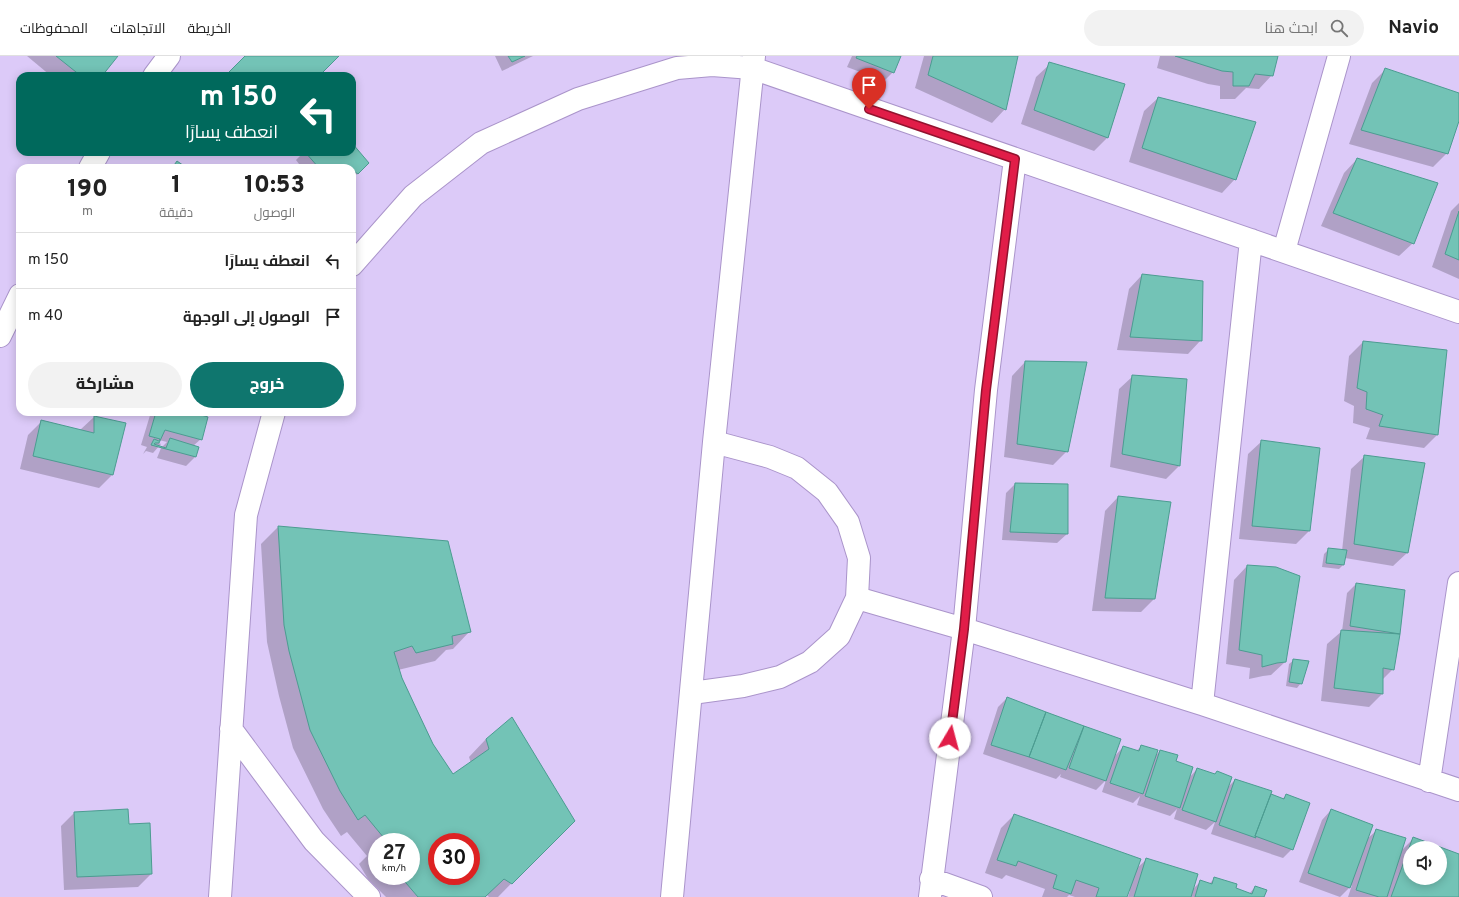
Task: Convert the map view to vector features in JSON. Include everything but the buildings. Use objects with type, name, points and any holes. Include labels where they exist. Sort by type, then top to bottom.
[{"type":"street","points":[[157,72],[169,56]]},
{"type":"street","points":[[1284,251],[1338,56]]},
{"type":"street","points":[[356,260],[413,196],[481,143],[578,100],[677,68],[753,62],[1015,159],[1459,312]]},
{"type":"street","points":[[672,897],[714,442],[753,62]]},
{"type":"street","points":[[981,897],[930,888],[964,629],[986,390],[1015,159]]},
{"type":"street","points":[[1202,704],[1251,240]]},
{"type":"street","points":[[0,336],[16,304]]},
{"type":"street","points":[[220,897],[246,515],[272,416]]},
{"type":"street","points":[[692,693],[743,686],[780,677],[810,662],[839,636],[857,598],[859,558],[848,522],[827,492],[797,468],[770,457],[714,442]]},
{"type":"street","points":[[1429,781],[1459,583]]},
{"type":"street","points":[[857,598],[964,629],[1202,704],[1459,790]]},
{"type":"street","points":[[231,729],[314,841],[369,897]]},
{"type":"route","points":[[869,109],[1015,159],[986,390],[964,629],[950,738]]}]
